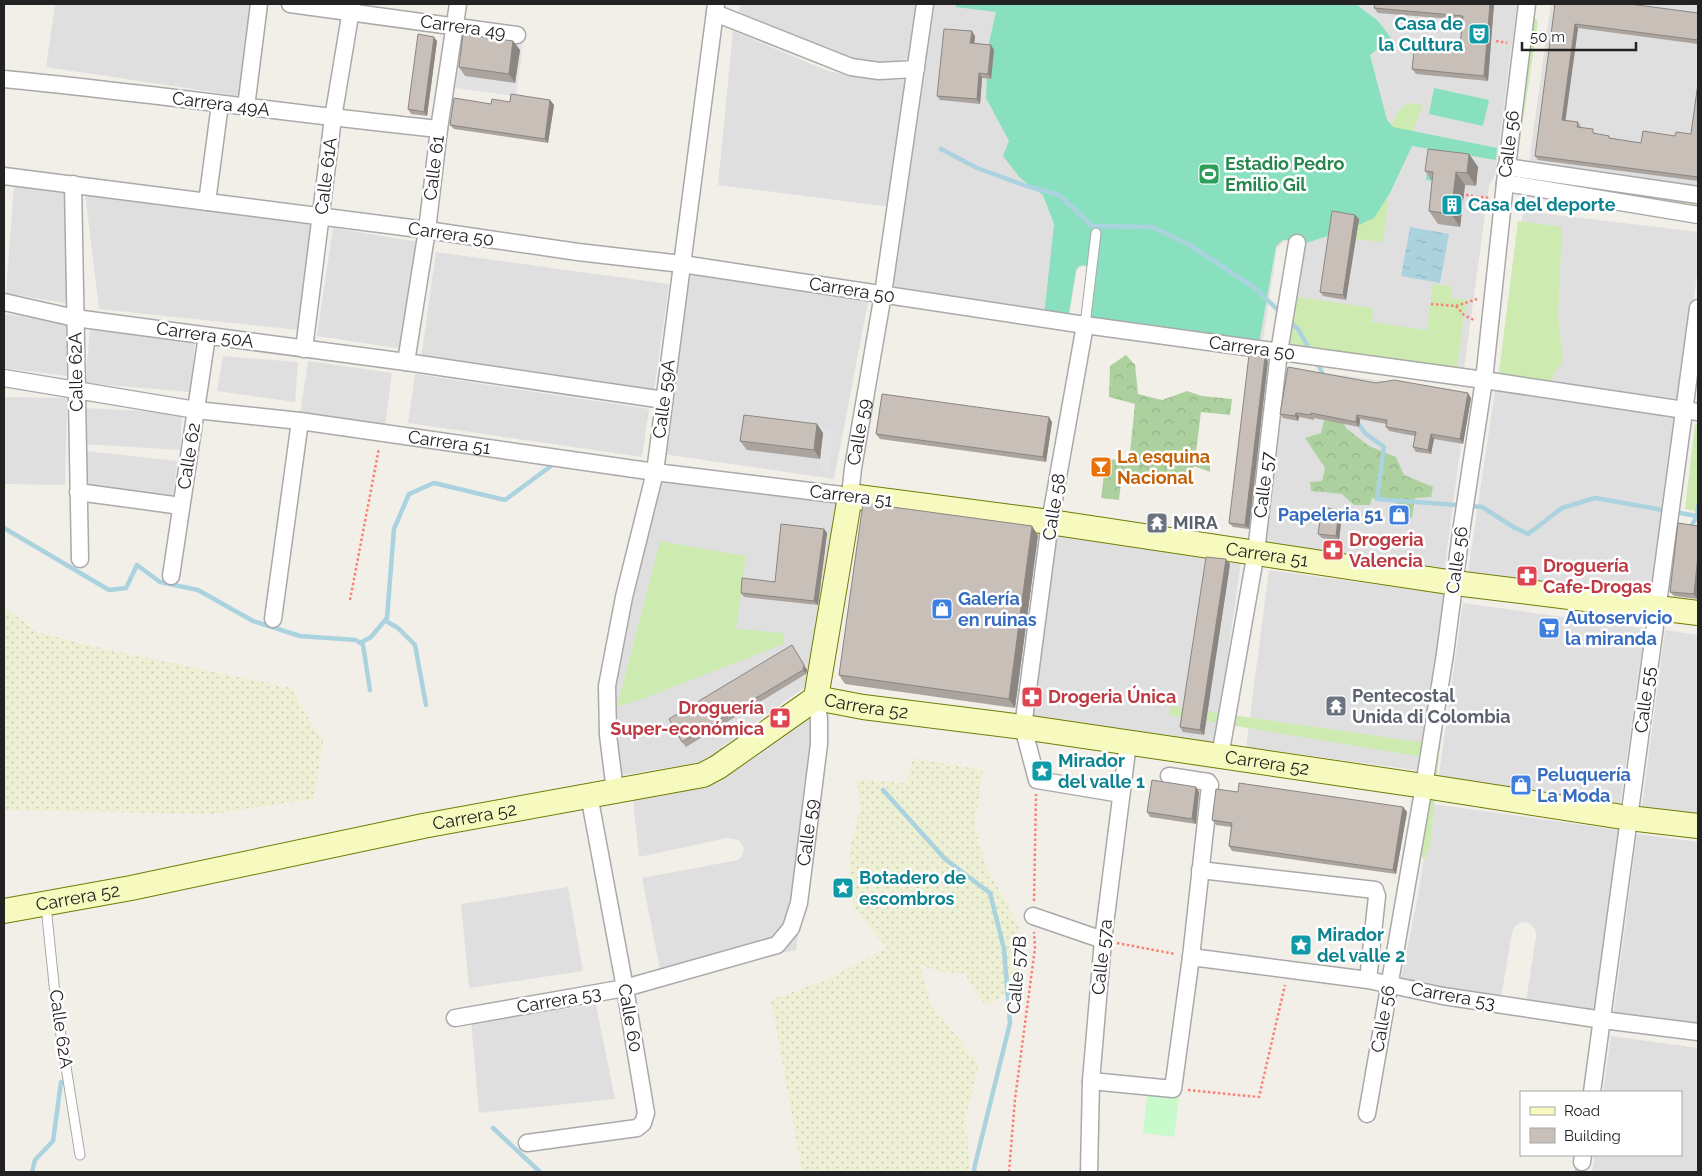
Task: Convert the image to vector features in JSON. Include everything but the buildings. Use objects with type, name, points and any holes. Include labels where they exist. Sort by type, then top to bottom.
[{"type":"main road","name":"Carrera 51","points":[[850,496],[1050,522],[1455,583],[1698,613]]},
{"type":"main road","name":"Calle 59","points":[[816,698],[850,496]]},
{"type":"main road","name":"Carrera 52","points":[[4,911],[131,888],[423,826],[703,775],[718,767],[816,698],[863,707],[1023,727],[1629,818],[1698,826]]},
{"type":"street","points":[[246,107],[259,4]]},
{"type":"street","name":"Carrera 49","points":[[290,4],[351,8],[517,34]]},
{"type":"street","name":"Calle 61","points":[[406,362],[427,230],[439,129],[458,4]]},
{"type":"street","name":"Calle 59","points":[[850,496],[853,468],[883,294],[925,4]]},
{"type":"street","name":"Calle 56","points":[[1367,1114],[1424,786],[1455,583],[1484,380],[1510,175],[1527,4]]},
{"type":"street","name":"Calle 56","points":[[1510,175],[1537,4]]},
{"type":"street","name":"Calle 61A","points":[[304,349],[333,118],[351,8]]},
{"type":"street","points":[[715,8],[851,67],[879,71],[916,69]]},
{"type":"street","name":"Calle 59A","points":[[616,791],[608,735],[607,686],[624,598],[655,472],[715,8]]},
{"type":"street","name":"Carrera 49A","points":[[4,79],[79,86],[333,118],[439,129]]},
{"type":"street","points":[[207,202],[220,104]]},
{"type":"street","points":[[1510,175],[1698,195]]},
{"type":"street","points":[[1510,175],[1698,215]]},
{"type":"street","name":"Carrera 50","points":[[4,176],[682,264],[1085,325],[1484,380],[1692,412]]},
{"type":"street","name":"Calle 62A","points":[[73,184],[80,559]]},
{"type":"street","name":"Calle 57","points":[[1220,756],[1256,552],[1279,352],[1297,243]]},
{"type":"street","name":"Carrera 50A","points":[[4,302],[75,318],[406,362],[664,400]]},
{"type":"street","name":"Calle 55","points":[[1592,1091],[1657,607],[1692,412],[1698,308]]},
{"type":"street","name":"Calle 58","points":[[1037,780],[1023,727],[1050,522],[1085,325]]},
{"type":"street","name":"Calle 62","points":[[171,576],[207,336]]},
{"type":"street","name":"Carrera 51","points":[[4,378],[196,410],[300,420],[655,472],[850,496]]},
{"type":"street","points":[[273,619],[300,420]]},
{"type":"street","points":[[78,492],[181,506]]},
{"type":"street","name":"Calle 59","points":[[777,945],[791,928],[800,903],[819,744],[819,719],[816,698]]},
{"type":"street","name":"Calle 57a","points":[[1089,1172],[1092,1081],[1103,940],[1128,743]]},
{"type":"street","points":[[1092,1081],[1173,1089],[1192,957],[1210,785],[1208,782],[1170,776]]},
{"type":"street","points":[[1037,780],[1121,794]]},
{"type":"street","name":"Calle 60","points":[[527,1144],[637,1128],[643,1123],[646,1113],[589,795]]},
{"type":"street","points":[[1200,870],[1375,890],[1378,896],[1368,980]]},
{"type":"street","points":[[1033,916],[1103,940]]},
{"type":"street","name":"Carrera 53","points":[[455,1018],[625,988],[777,945]]},
{"type":"street","name":"Carrera 53","points":[[1192,957],[1368,980],[1443,996],[1698,1032]]},
{"type":"lane","name":"Calle 58","points":[[1085,325],[1096,233]]},
{"type":"lane","name":"Calle 62A","points":[[46,903],[56,1004],[80,1156]]},
{"type":"path","points":[[1466,195],[1490,198]]},
{"type":"path","points":[[1431,304],[1456,306],[1480,297]]},
{"type":"path","points":[[1456,306],[1464,315],[1477,322]]},
{"type":"path","points":[[350,600],[382,432]]},
{"type":"path","name":"Calle 57B","points":[[1009,1172],[1015,1099],[1035,948],[1033,916],[1037,780]]},
{"type":"path","points":[[1103,940],[1192,957]]},
{"type":"path","points":[[1173,1089],[1259,1097],[1289,969]]},
{"type":"shaded area","points":[[55,4],[254,4],[240,96],[46,67]]},
{"type":"shaded area","points":[[740,4],[1517,4],[1495,175],[1489,185],[1463,376],[1284,350],[1290,240],[1283,242],[1277,248],[1262,346],[1089,271],[1087,267],[1082,266],[1077,270],[1068,322],[884,298],[898,208],[718,185],[733,31],[828,71],[870,79],[918,81],[921,55],[896,61],[864,64],[836,56],[739,12]]},
{"type":"shaded area","points":[[1551,4],[1679,4],[1698,6],[1698,186],[1529,162]]},
{"type":"shaded area","points":[[461,36],[523,44],[516,96],[455,88]]},
{"type":"shaded area","points":[[14,185],[69,189],[77,305],[6,293]]},
{"type":"shaded area","points":[[85,193],[320,222],[308,331],[99,309]]},
{"type":"shaded area","points":[[1523,211],[1698,232],[1698,265],[1682,399],[1503,377]]},
{"type":"shaded area","points":[[333,228],[419,242],[403,349],[317,336]]},
{"type":"shaded area","points":[[436,252],[669,284],[654,391],[421,359]]},
{"type":"shaded area","points":[[689,272],[869,297],[834,479],[663,454]]},
{"type":"shaded area","points":[[4,314],[69,322],[67,376],[4,368]]},
{"type":"shaded area","points":[[90,330],[195,339],[191,392],[85,383]]},
{"type":"shaded area","points":[[223,356],[298,362],[295,402],[217,391]]},
{"type":"shaded area","points":[[308,361],[392,373],[385,427],[300,415]]},
{"type":"shaded area","points":[[1286,368],[1468,392],[1444,573],[1262,549]]},
{"type":"shaded area","points":[[415,374],[649,409],[642,457],[408,423]]},
{"type":"shaded area","points":[[1495,391],[1676,418],[1649,599],[1468,572]]},
{"type":"shaded area","points":[[4,397],[67,398],[65,485],[4,484]]},
{"type":"shaded area","points":[[85,408],[182,413],[180,450],[83,444]]},
{"type":"shaded area","points":[[787,423],[834,429],[829,472],[819,470],[823,434]]},
{"type":"shaded area","points":[[86,451],[177,461],[173,498],[82,489]]},
{"type":"shaded area","points":[[662,478],[839,503],[813,681],[722,747],[742,743],[830,704],[796,950],[661,974],[642,878],[738,860],[742,856],[744,848],[739,840],[727,838],[639,857],[633,802],[697,763],[616,776],[615,674]]},
{"type":"shaded area","points":[[1058,529],[1242,555],[1215,745],[1032,719]]},
{"type":"shaded area","points":[[1269,570],[1446,594],[1422,771],[1246,747]]},
{"type":"shaded area","points":[[1463,603],[1645,628],[1619,812],[1438,782]]},
{"type":"shaded area","points":[[1665,630],[1698,635],[1698,821],[1641,813]]},
{"type":"shaded area","points":[[1433,804],[1619,830],[1594,1013],[1525,1008],[1536,936],[1535,929],[1529,923],[1522,922],[1515,926],[1512,933],[1500,1004],[1399,987],[1417,901]]},
{"type":"shaded area","points":[[1637,834],[1698,842],[1698,1029],[1613,1018]]},
{"type":"shaded area","points":[[568,887],[583,971],[469,988],[461,904]]},
{"type":"shaded area","points":[[596,1005],[615,1099],[479,1113],[471,1020]]},
{"type":"shaded area","points":[[1611,1036],[1698,1048],[1698,1172],[1592,1172],[1595,1156],[1682,1156],[1682,1091],[1603,1091]]},
{"type":"green space","name":"Estadio Pedro Emilio Gil","points":[[956,4],[1356,4],[1378,21],[1391,38],[1370,55],[1387,120],[1393,127],[1497,148],[1496,160],[1455,153],[1451,183],[1426,180],[1430,149],[1412,146],[1390,193],[1374,218],[1350,229],[1309,242],[1298,244],[1294,240],[1283,240],[1276,246],[1259,343],[1083,322],[1088,267],[1084,266],[1080,266],[1076,270],[1068,319],[1044,316],[1054,224],[1043,195],[1020,178],[1003,156],[1009,141],[986,98],[988,47],[996,12],[956,7]]},
{"type":"green space","points":[[1534,16],[1538,22],[1517,160],[1514,163],[1530,22]]},
{"type":"green space","points":[[1434,88],[1489,100],[1483,126],[1429,114]]},
{"type":"green space","points":[[1408,103],[1423,105],[1389,190],[1383,242],[1321,235],[1388,134],[1398,111]]},
{"type":"green space","points":[[1526,172],[1697,197],[1696,205],[1525,179]]},
{"type":"green space","points":[[1518,221],[1562,227],[1558,316],[1563,362],[1554,374],[1550,386],[1498,380]]},
{"type":"green space","points":[[1433,284],[1452,286],[1451,298],[1466,300],[1457,368],[1290,345],[1297,297],[1373,308],[1372,322],[1427,330]]},
{"type":"green space","points":[[1126,355],[1135,365],[1138,394],[1162,400],[1187,391],[1202,396],[1232,399],[1230,415],[1201,412],[1196,452],[1210,455],[1210,472],[1194,466],[1188,485],[1151,479],[1147,485],[1121,482],[1119,500],[1101,498],[1106,459],[1129,461],[1135,404],[1109,397],[1110,366]]},
{"type":"green space","points":[[1326,413],[1341,416],[1346,428],[1369,446],[1396,457],[1404,475],[1433,487],[1431,497],[1415,498],[1412,518],[1402,516],[1397,503],[1372,498],[1370,505],[1354,505],[1342,494],[1311,491],[1310,482],[1322,481],[1325,468],[1305,438],[1321,433]]},
{"type":"green space","points":[[1695,425],[1698,425],[1698,512],[1685,509]]},
{"type":"green space","points":[[660,541],[746,556],[736,629],[784,633],[784,644],[617,707]]},
{"type":"green space","points":[[4,607],[37,632],[86,645],[291,688],[323,742],[314,799],[212,814],[4,810]]},
{"type":"green space","points":[[1170,706],[1440,745],[1430,846],[1424,860],[1418,849],[1423,757],[1169,715]]},
{"type":"green space","points":[[913,758],[983,770],[975,824],[985,864],[1019,926],[1019,987],[985,1006],[965,974],[935,971],[920,964],[930,1003],[979,1064],[966,1117],[970,1172],[802,1172],[771,1000],[830,978],[887,948],[854,908],[849,880],[849,852],[860,810],[857,779],[907,783]]},
{"type":"green space","points":[[1148,1088],[1180,1092],[1174,1137],[1143,1133]]},
{"type":"water","points":[[1410,227],[1449,234],[1440,283],[1401,276]]},
{"type":"waterway","points":[[941,149],[977,168],[1059,195],[1092,226],[1152,227],[1190,245],[1255,288],[1281,313]]},
{"type":"waterway","points":[[1288,320],[1298,329],[1311,352]]},
{"type":"waterway","points":[[1316,361],[1325,378]]},
{"type":"waterway","points":[[1356,421],[1366,434],[1384,447],[1377,499],[1482,507],[1528,534],[1562,508],[1595,498],[1697,516]]},
{"type":"waterway","points":[[360,643],[371,637],[387,618],[394,529],[409,494],[434,483],[505,500],[551,466]]},
{"type":"waterway","points":[[1689,530],[1697,516],[1698,506]]},
{"type":"waterway","points":[[4,528],[109,590],[126,588],[137,565],[160,582],[198,590],[253,621],[300,636],[356,640],[363,645],[370,690]]},
{"type":"waterway","points":[[386,621],[398,628],[415,645],[426,705]]},
{"type":"waterway","points":[[883,790],[945,859],[990,893],[1004,949],[1010,1023],[974,1169],[975,1172]]},
{"type":"waterway","points":[[32,1172],[35,1160],[53,1141],[61,1082]]},
{"type":"waterway","points":[[493,1128],[540,1172]]},
{"type":"waterway","points":[[1577,1172],[1578,1164]]},
{"type":"place","name":"Casa de la Cultura","points":[[1479,34]]},
{"type":"place","name":"Estadio Pedro Emilio Gil","points":[[1209,174]]},
{"type":"place","name":"Casa del deporte","points":[[1452,205]]},
{"type":"place","name":"La esquina Nacional","points":[[1101,467]]},
{"type":"place","name":"Papeleria 51","points":[[1399,515]]},
{"type":"place","name":"MIRA","points":[[1157,523]]},
{"type":"place","name":"Drogeria Valencia","points":[[1333,550]]},
{"type":"place","name":"Droguería Cafe-Drogas","points":[[1527,576]]},
{"type":"place","name":"Galería en ruinas","points":[[942,609]]},
{"type":"place","name":"Autoservicio la miranda","points":[[1549,628]]},
{"type":"place","name":"Drogeria Única","points":[[1032,697]]},
{"type":"place","name":"Pentecostal Unida di Colombia","points":[[1336,706]]},
{"type":"place","name":"Droguería Super-económica","points":[[780,718]]},
{"type":"place","name":"Mirador del valle 1","points":[[1042,771]]},
{"type":"place","name":"Peluquería La Moda","points":[[1521,785]]},
{"type":"place","name":"Botadero de escombros","points":[[843,888]]},
{"type":"place","name":"Mirador del valle 2","points":[[1301,945]]}]
